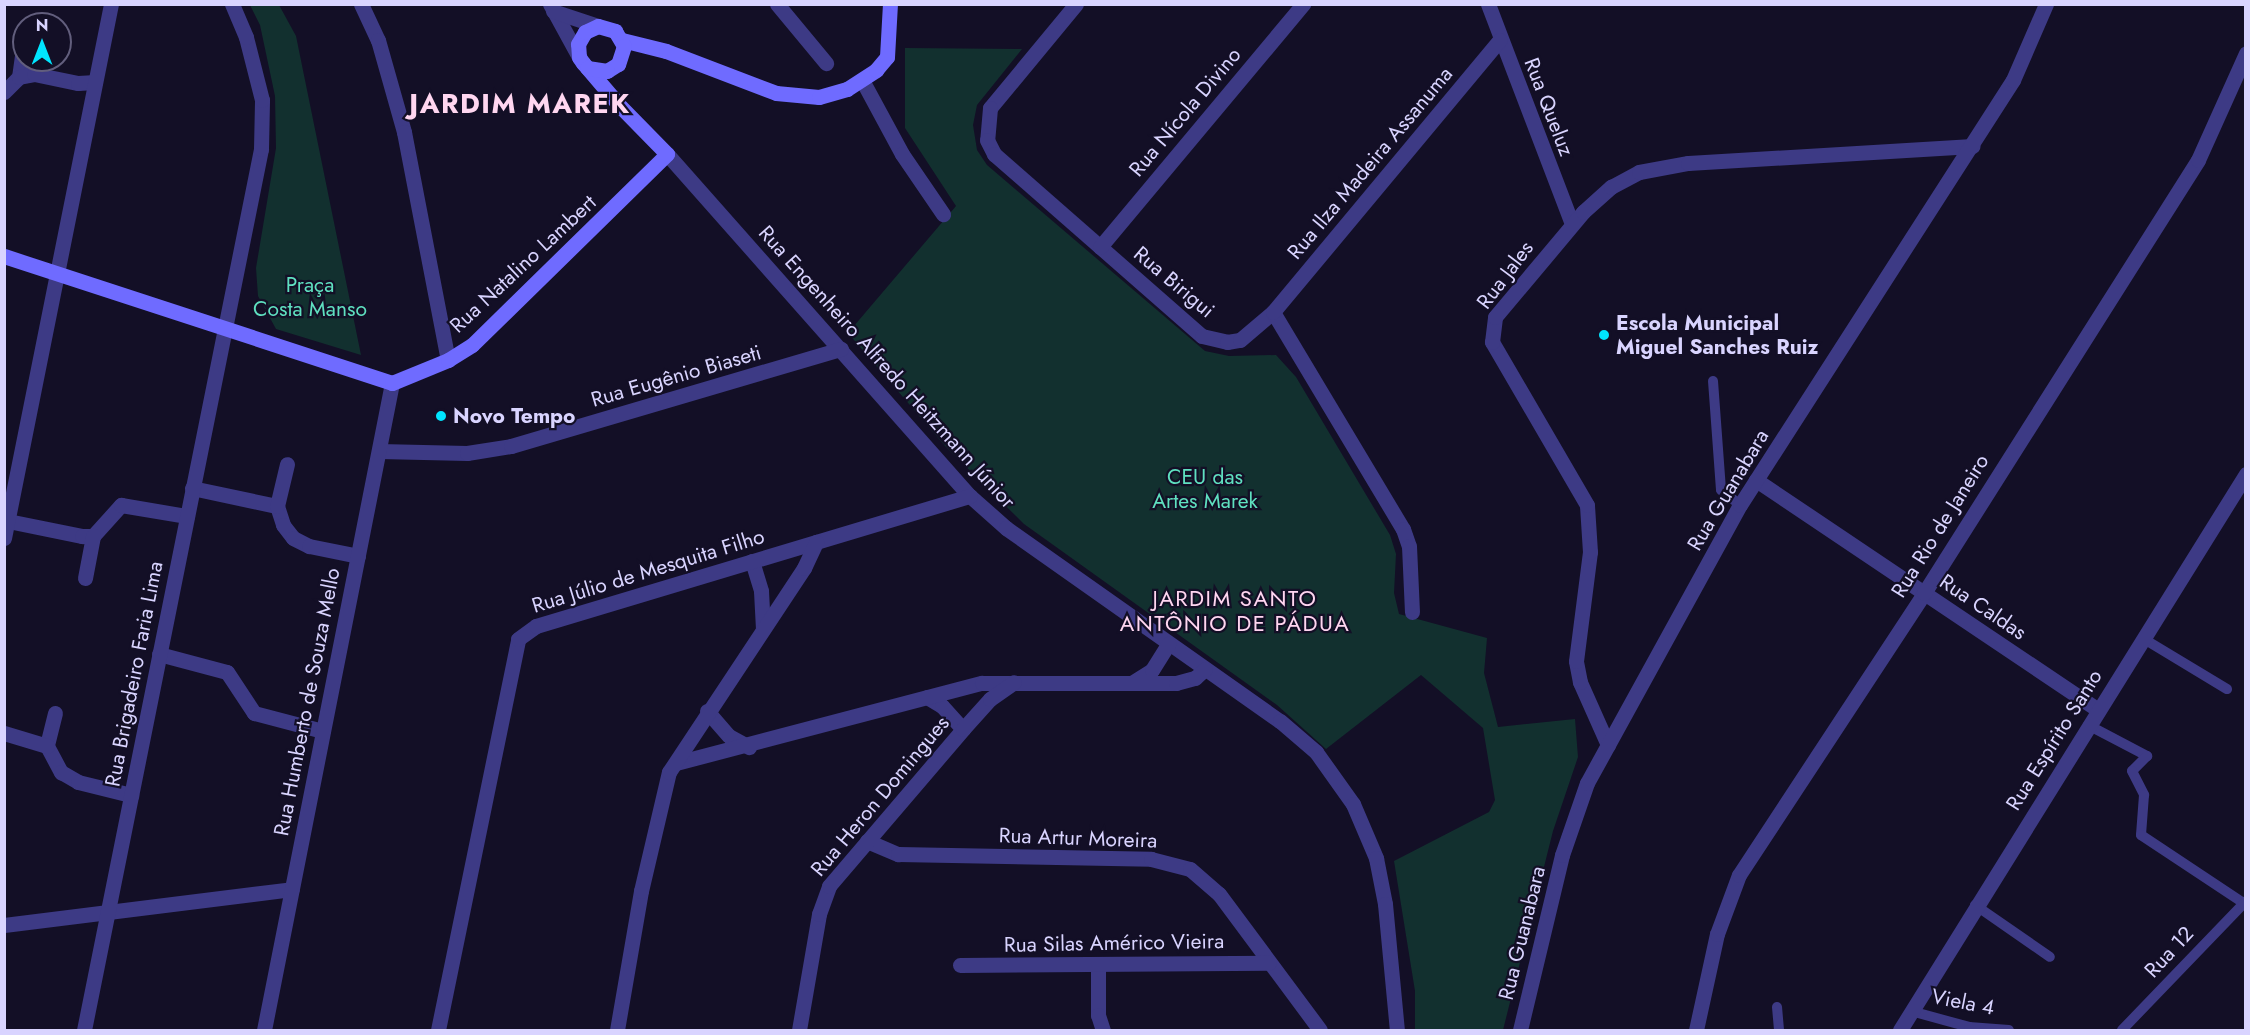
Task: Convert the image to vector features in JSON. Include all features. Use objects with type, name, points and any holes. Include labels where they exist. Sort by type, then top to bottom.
[{"type":"street","points":[[4,538],[8,521],[11,472],[58,271],[111,4]]},
{"type":"street","name":"Rua Brigadeiro Faria Lima","points":[[84,1030],[261,149],[262,99],[246,37],[232,4]]},
{"type":"street","points":[[361,4],[378,40],[404,132],[448,360]]},
{"type":"street","points":[[777,4],[826,63]]},
{"type":"street","points":[[623,46],[666,51],[776,93],[819,97],[847,89],[862,80],[887,57],[890,4]]},
{"type":"street","name":"Rua Birigui","points":[[1076,4],[990,108],[987,140],[1009,169],[1202,336],[1227,342],[1240,340],[1273,312]]},
{"type":"street","name":"Rua Nícola Divino","points":[[1100,247],[1303,4]]},
{"type":"street","name":"Rua Queluz","points":[[1488,4],[1572,224]]},
{"type":"street","name":"Rua Guanabara","points":[[1520,1030],[1576,811],[1608,745],[1740,506],[2013,80],[2046,4]]},
{"type":"street","name":"Rua Engenheiro Alfredo Heitzmann Júnior","points":[[552,8],[598,26]]},
{"type":"street","name":"Rua Engenheiro Alfredo Heitzmann Júnior","points":[[552,8],[583,62],[619,105],[667,154],[970,496],[1006,528],[1299,736],[1316,753],[1353,804],[1376,858],[1381,884],[1397,1030]]},
{"type":"street","points":[[598,26],[615,31],[623,46],[613,68],[600,71],[583,62],[581,37],[598,26]]},
{"type":"street","name":"Rua Ilza Madeira Assanuma","points":[[1273,312],[1500,40]]},
{"type":"street","name":"Rua Rio de Janeiro","points":[[1696,1030],[1717,934],[1739,875],[1924,593],[2198,160],[2246,53]]},
{"type":"street","name":"Rua Engenheiro Alfredo Heitzmann Júnior","points":[[613,68],[609,87],[619,105]]},
{"type":"street","points":[[19,77],[20,72]]},
{"type":"street","points":[[4,92],[19,77],[34,74],[78,83],[95,82]]},
{"type":"street","points":[[862,80],[902,154],[943,214]]},
{"type":"street","name":"Rua Jales","points":[[1608,745],[1580,682],[1576,661],[1590,552],[1587,506],[1492,342],[1491,330],[1503,305],[1572,224],[1611,187],[1649,170],[1688,163],[1972,146]]},
{"type":"street","name":"Rua Natalino Lambert","points":[[392,382],[448,360],[494,326],[667,154]]},
{"type":"street","points":[[4,256],[58,271],[392,382]]},
{"type":"street","points":[[1273,312],[1402,529],[1410,555],[1412,612]]},
{"type":"street","name":"Rua Eugênio Biaseti","points":[[379,451],[467,453],[511,446],[841,349]]},
{"type":"street","name":"Rua Humberto de Souza Mello","points":[[264,1030],[392,382]]},
{"type":"street","points":[[287,464],[277,506],[283,525],[293,538],[309,546],[358,556]]},
{"type":"street","name":"Rua Espírito Santo","points":[[1900,1030],[1975,905],[2246,474]]},
{"type":"street","name":"Rua Caldas","points":[[1756,480],[2097,710]]},
{"type":"street","points":[[192,488],[277,506]]},
{"type":"street","name":"Rua Júlio de Mesquita Filho","points":[[438,1030],[518,639],[536,626],[970,496]]},
{"type":"street","points":[[86,578],[93,536],[121,506],[187,516]]},
{"type":"street","points":[[8,521],[93,536]]},
{"type":"street","points":[[617,1030],[664,784],[707,711],[763,628],[816,542]]},
{"type":"street","points":[[752,561],[762,597],[763,628]]},
{"type":"street","points":[[1133,682],[1152,670],[1168,644]]},
{"type":"street","points":[[159,654],[227,672],[254,712],[323,731]]},
{"type":"street","points":[[676,763],[749,747],[970,685],[1017,680],[1186,682],[1205,669]]},
{"type":"street","name":"Rua Heron Domingues","points":[[801,1028],[822,902],[840,870],[990,699],[1017,680]]},
{"type":"street","points":[[927,697],[942,706],[963,729]]},
{"type":"street","points":[[707,711],[729,736],[749,747]]},
{"type":"street","points":[[47,746],[55,712]]},
{"type":"street","points":[[4,734],[47,746],[68,777],[131,795]]},
{"type":"street","name":"Rua Artur Moreira","points":[[867,841],[898,855],[1172,862],[1209,883],[1320,1030]]},
{"type":"street","points":[[4,925],[108,910],[292,889]]},
{"type":"street","name":"Rua Silas Américo Vieira","points":[[960,965],[1269,963]]},
{"type":"street","points":[[1098,964],[1098,1015],[1103,1030]]},
{"type":"lane","points":[[1713,381],[1721,490],[1740,506]]},
{"type":"lane","points":[[2144,639],[2227,689]]},
{"type":"lane","points":[[2088,725],[2147,756],[2132,771],[2144,795],[2141,835],[2244,902]]},
{"type":"lane","name":"Rua 12","points":[[2122,1030],[2244,902]]},
{"type":"lane","points":[[1975,905],[2050,957]]},
{"type":"lane","points":[[1777,1007],[1779,1030]]},
{"type":"lane","name":"Viela 4","points":[[1911,1011],[1969,1027],[2009,1030]]},
{"type":"green space","name":"Praça Costa Manso","points":[[250,5],[279,5],[296,36],[361,355],[276,329],[258,296],[256,268],[276,148],[275,96],[260,25]]},
{"type":"green space","name":"CEU das Artes Marek","points":[[905,48],[1022,49],[977,105],[973,125],[977,150],[987,165],[1205,351],[1229,356],[1276,355],[1296,377],[1390,535],[1396,554],[1394,593],[1399,614],[1487,638],[1484,673],[1498,727],[1575,719],[1578,757],[1553,831],[1503,1030],[1415,1030],[1415,991],[1394,861],[1489,812],[1495,800],[1483,728],[1421,675],[1326,749],[1277,705],[1024,524],[945,446],[848,333],[956,206],[905,128]]},
{"type":"place","name":"Escola Municipal Miguel Sanches Ruiz","points":[[1604,335]]},
{"type":"place","name":"Novo Tempo","points":[[441,416]]},
{"type":"district","name":"JARDIM MAREK","points":[[520,104]]},
{"type":"district","name":"JARDIM SANTO ANTÔNIO DE PÁDUA","points":[[1235,610]]}]
